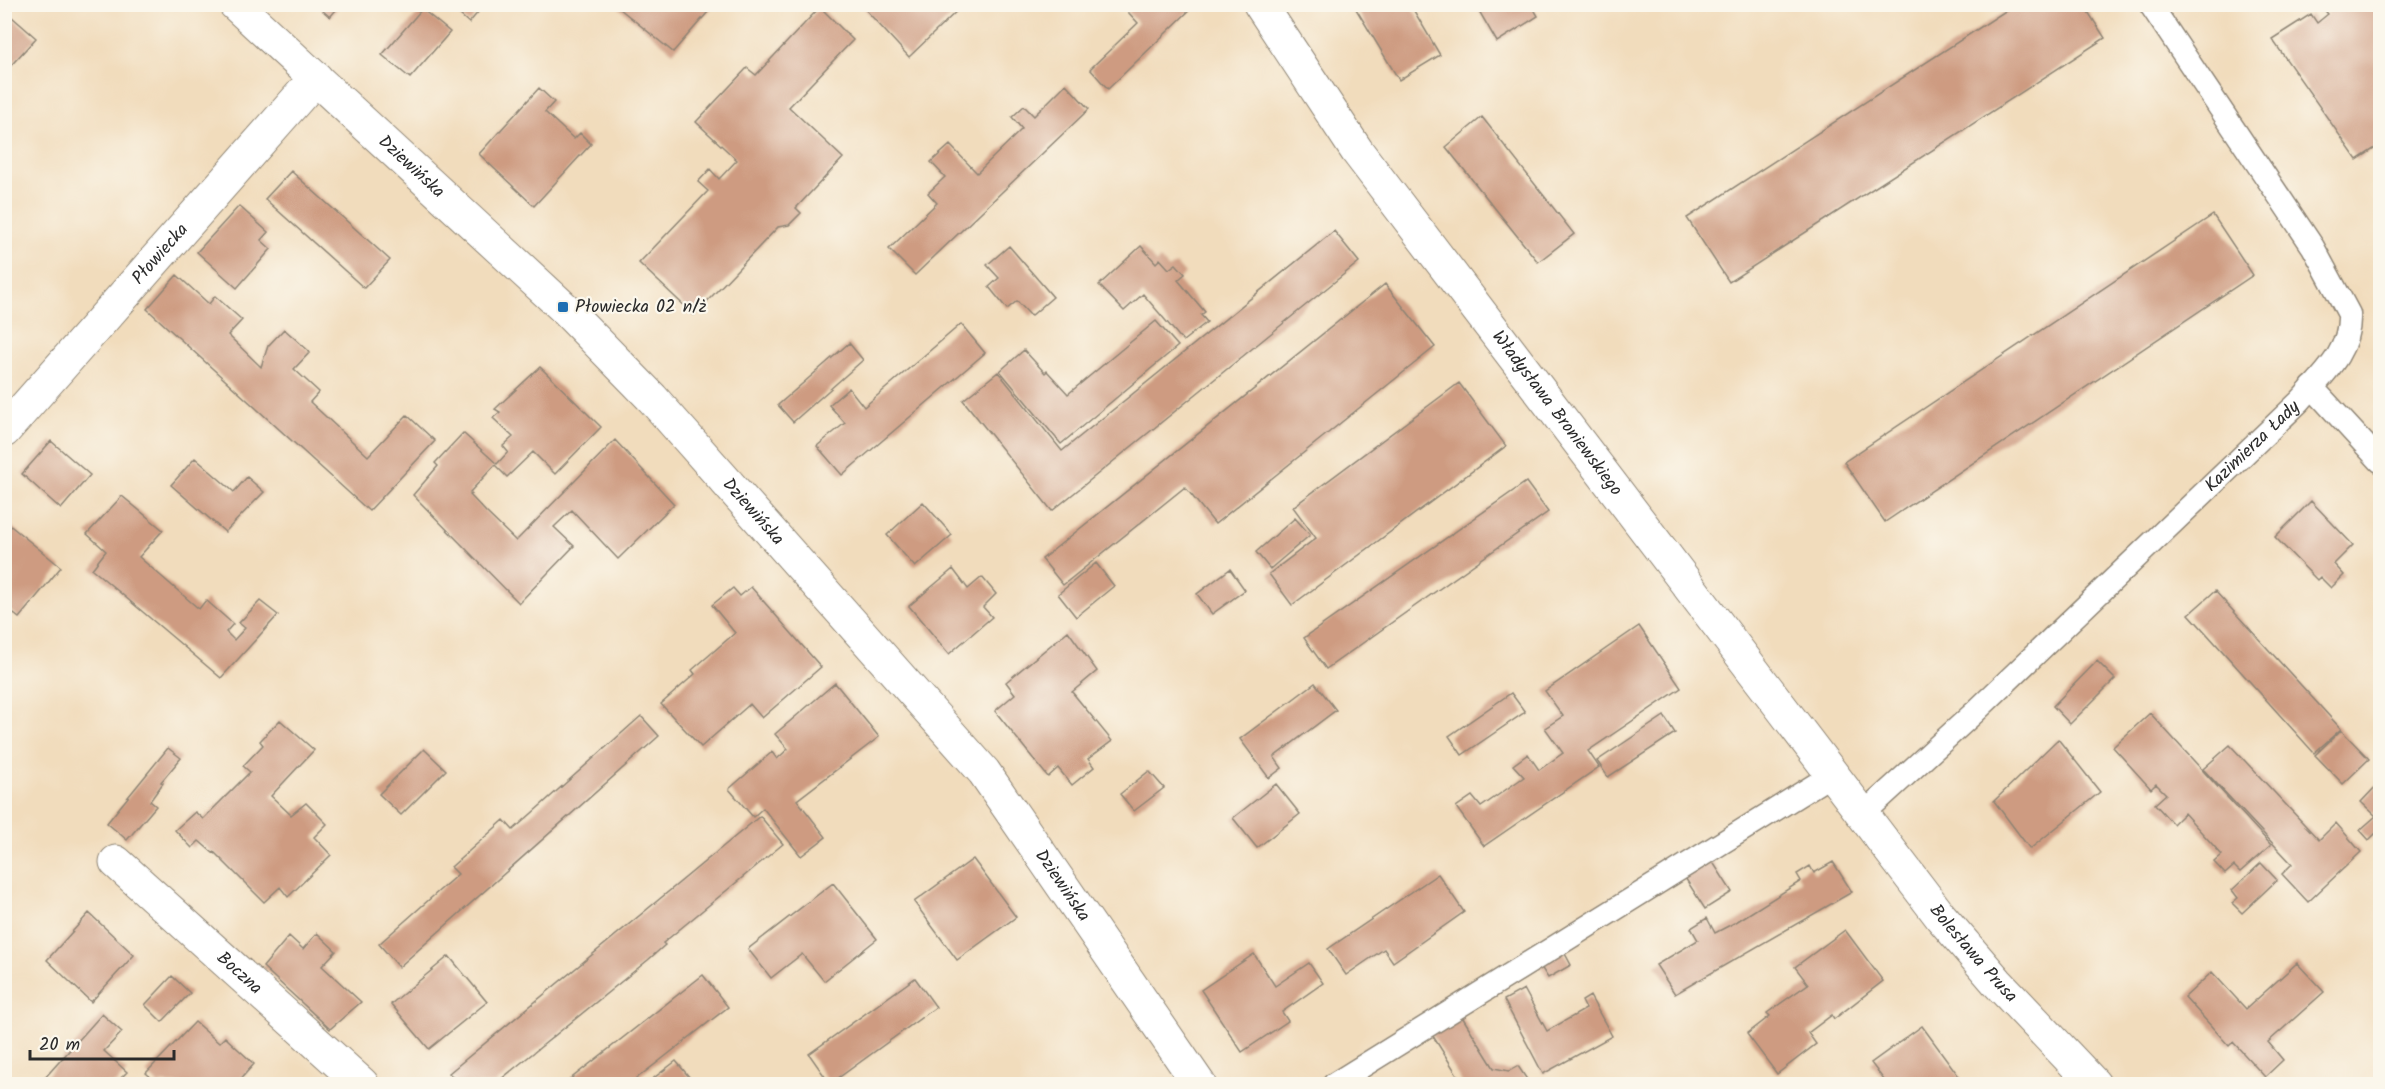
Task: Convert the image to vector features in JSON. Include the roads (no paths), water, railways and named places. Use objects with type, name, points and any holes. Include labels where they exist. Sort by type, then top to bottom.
[{"type":"street","name":"Dziewińska","points":[[235,4],[563,307],[652,398],[984,772],[1199,1084]]},
{"type":"street","name":"Władysława Broniewskiego","points":[[1260,4],[1357,151],[1862,815]]},
{"type":"street","name":"Płowiecka","points":[[4,430],[316,78]]},
{"type":"street","name":"Bolesława Prusa","points":[[1862,815],[1947,926],[2094,1084]]},
{"type":"street","name":"Boczna","points":[[116,862],[362,1084]]},
{"type":"lane","name":"Kazimierza Łady","points":[[1862,815],[2001,688],[2312,387],[2338,357],[2346,339],[2349,314],[2313,247],[2150,4]]},
{"type":"lane","points":[[2312,387],[2380,461]]},
{"type":"lane","points":[[1334,1084],[1831,775]]},
{"type":"place","name":"Płowiecka 02 n/ż","points":[[563,307]]}]
